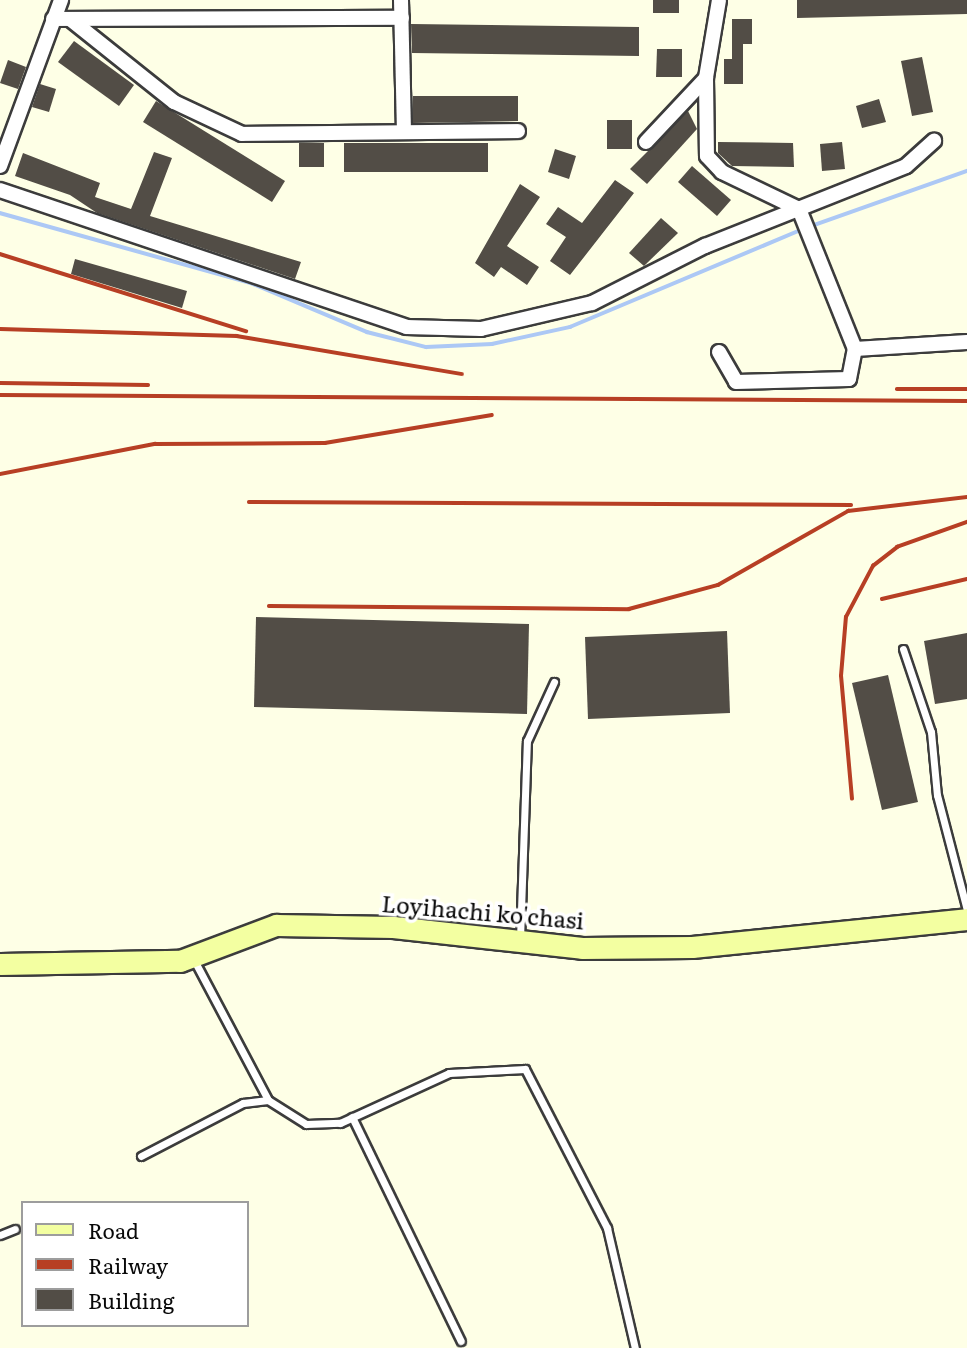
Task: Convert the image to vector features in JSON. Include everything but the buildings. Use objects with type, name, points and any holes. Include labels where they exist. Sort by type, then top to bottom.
[{"type":"street","points":[[0,166],[61,0]]},
{"type":"street","points":[[401,0],[404,129]]},
{"type":"street","points":[[719,0],[706,78],[706,156],[722,172],[803,215],[855,349],[849,379],[736,382],[719,352]]},
{"type":"street","points":[[53,19],[402,18]]},
{"type":"street","points":[[70,19],[174,102],[242,134],[404,129],[518,131]]},
{"type":"street","points":[[646,142],[706,78]]},
{"type":"street","points":[[0,190],[406,327],[481,329],[592,303],[803,215],[906,166],[934,141]]},
{"type":"street","points":[[855,349],[967,342]]},
{"type":"street","name":"Loyihachi ko'chasi","points":[[0,964],[192,956],[276,925],[520,940],[583,948],[692,947],[967,919]]},
{"type":"lane","points":[[903,649],[931,732],[937,796],[967,910]]},
{"type":"lane","points":[[520,940],[527,741],[554,682]]},
{"type":"lane","points":[[192,956],[268,1100],[306,1125],[352,1117],[449,1073],[525,1069],[607,1228],[635,1348]]},
{"type":"lane","points":[[141,1156],[243,1103],[268,1100]]},
{"type":"lane","points":[[352,1117],[461,1341]]},
{"type":"lane","points":[[0,1235],[15,1229]]},
{"type":"waterway","points":[[809,227],[967,171]]},
{"type":"waterway","points":[[0,213],[251,283],[367,332],[426,347],[492,344],[570,327],[801,230]]},
{"type":"railway","points":[[0,254],[246,331]]},
{"type":"railway","points":[[0,329],[237,336],[462,374]]},
{"type":"railway","points":[[0,383],[148,385]]},
{"type":"railway","points":[[897,389],[967,389]]},
{"type":"railway","points":[[0,395],[967,401]]},
{"type":"railway","points":[[0,474],[155,444],[325,443],[492,415]]},
{"type":"railway","points":[[269,606],[629,609],[718,585],[848,511],[967,497]]},
{"type":"railway","points":[[249,502],[851,505]]},
{"type":"railway","points":[[852,799],[841,676],[846,617],[873,566],[897,547],[967,522]]},
{"type":"railway","points":[[882,599],[967,579]]}]
